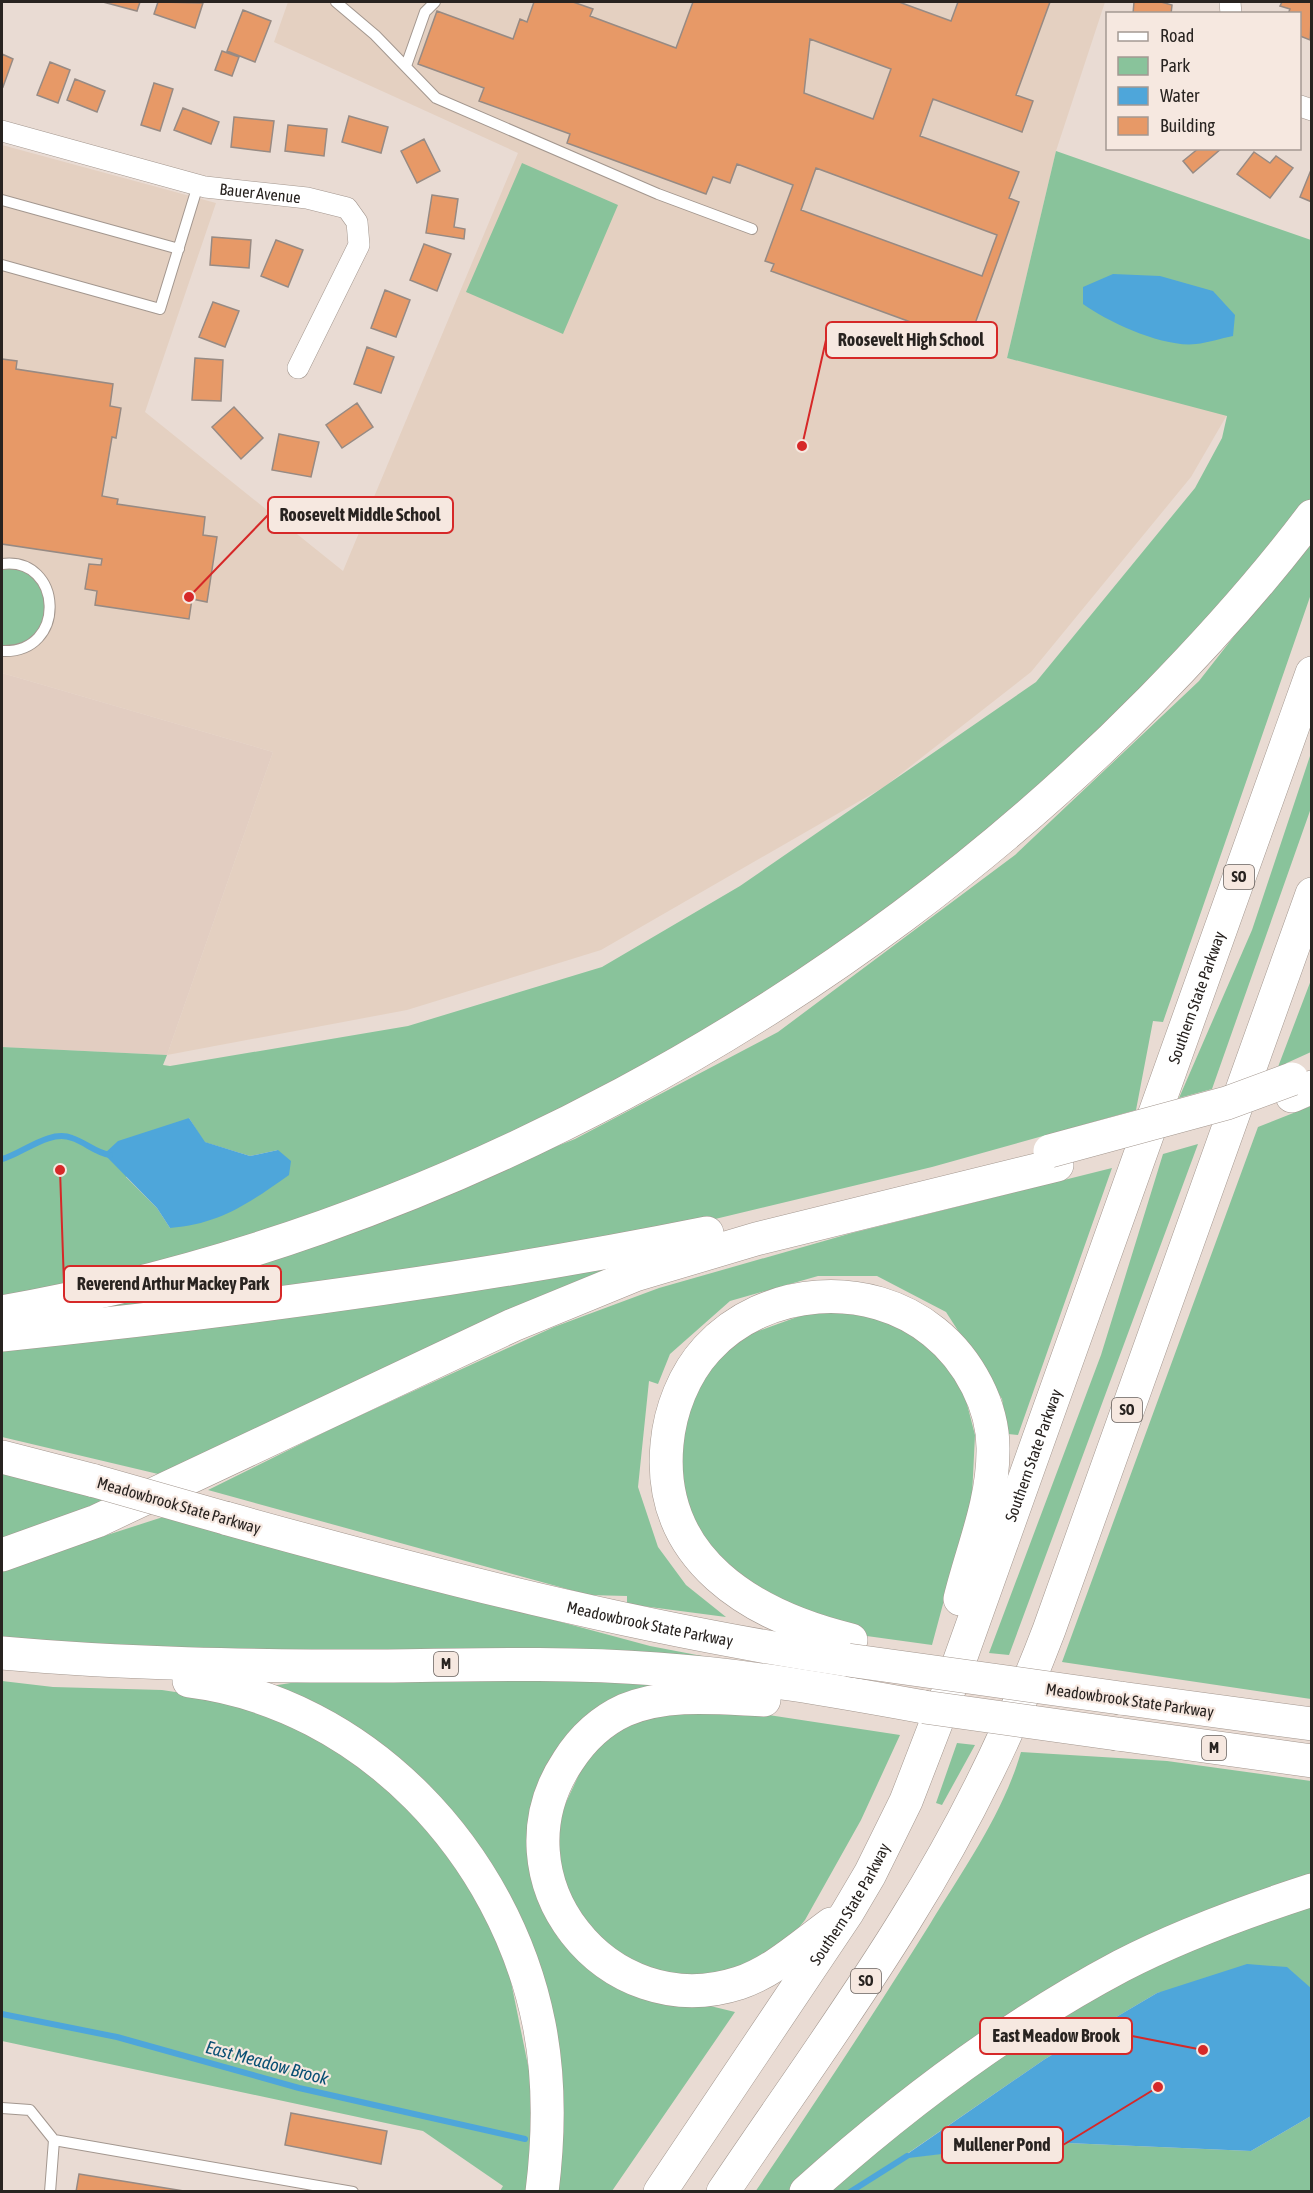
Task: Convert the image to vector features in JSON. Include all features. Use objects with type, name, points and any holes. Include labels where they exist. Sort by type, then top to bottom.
[{"type":"highway","points":[[2,1312],[151,1278],[323,1225],[417,1190],[514,1148],[702,1050],[832,968],[922,902],[1055,792],[1131,720],[1201,648],[1311,516]]},
{"type":"highway","name":"Southern State Parkway","points":[[660,2192],[847,1913],[890,1836],[922,1761],[1008,1528],[1311,673]]},
{"type":"highway","name":"SO","points":[[723,2192],[906,1919],[966,1815],[1009,1728],[1049,1630],[1311,894]]},
{"type":"highway","points":[[1279,983],[1311,921]]},
{"type":"highway","points":[[2,1335],[269,1304],[548,1262],[735,1227],[1188,1131],[1302,1083]]},
{"type":"highway","points":[[2,1555],[97,1521],[513,1325],[635,1275],[756,1239],[1054,1158]]},
{"type":"highway","points":[[850,1650],[762,1608],[741,1596],[712,1573],[681,1529],[666,1473],[668,1436],[678,1396],[707,1349],[737,1325],[773,1307],[817,1297],[838,1296],[876,1301],[910,1315],[926,1326],[952,1349],[964,1365],[974,1382],[988,1416],[993,1451],[988,1494],[922,1761]]},
{"type":"highway","name":"Meadowbrook State Parkway","points":[[2,1457],[225,1518],[570,1607],[737,1642],[850,1650],[964,1677],[1311,1724]]},
{"type":"highway","name":"M","points":[[2,1653],[45,1657],[265,1666],[581,1665],[701,1673],[846,1693],[924,1707],[1311,1761]]},
{"type":"highway","points":[[45,1657],[220,1685],[264,1697],[308,1716],[343,1736],[393,1773],[417,1796],[477,1870],[507,1927],[528,1982],[539,2024],[548,2085],[542,2192]]},
{"type":"highway","points":[[847,1913],[774,1965],[740,1983],[705,1990],[686,1990],[633,1979],[600,1958],[585,1945],[573,1932],[553,1898],[544,1860],[543,1838],[544,1817],[555,1783],[575,1750],[594,1730],[624,1711],[656,1701],[721,1698],[924,1707]]},
{"type":"highway","points":[[807,2192],[923,2095],[1037,2014],[1122,1966],[1162,1947],[1222,1922],[1311,1890]]},
{"type":"street","name":"Bauer Avenue","points":[[2,131],[198,185],[331,202],[347,208],[357,222],[359,245],[298,368]]},
{"type":"lane","points":[[336,2],[375,35],[436,98],[658,194],[752,228]]},
{"type":"lane","points":[[406,66],[425,12],[435,2]]},
{"type":"lane","points":[[2,266],[160,309],[198,185]]},
{"type":"lane","points":[[2,200],[179,249]]},
{"type":"lane","points":[[2,564],[22,566],[35,573],[44,584],[50,597],[51,612],[38,638],[26,647],[2,651]]},
{"type":"lane","points":[[2,2108],[30,2110],[54,2140],[353,2192]]},
{"type":"lane","points":[[50,2192],[54,2140]]},
{"type":"shaded area","points":[[288,2],[1105,2],[1056,151],[1007,358],[1227,415],[1191,477],[1031,672],[884,787],[601,950],[407,1010],[167,1055],[273,752],[2,673],[2,145],[216,203],[145,412],[343,571],[518,153],[274,42]]},
{"type":"shaded area","points":[[2,673],[273,752],[167,1055],[2,1047]]},
{"type":"green space","points":[[1056,151],[1311,240],[1311,502],[1113,728],[955,867],[633,1081],[414,1183],[233,1245],[2,1302],[2,1047],[167,1055],[163,1065],[170,1066],[408,1026],[602,967],[740,886],[1036,682],[1195,488],[1222,438],[1227,416],[1007,358]],"holes":[[[189,1118],[204,1142],[250,1156],[278,1150],[170,1228],[157,1208],[126,1177]]]},
{"type":"green space","points":[[522,163],[618,205],[563,334],[466,292]]},
{"type":"green space","points":[[1311,538],[1311,594],[1163,1022],[1153,1021],[1136,1110],[932,1167],[686,1226],[412,1273],[109,1311],[108,1300],[342,1232],[575,1139],[778,1032],[1015,855],[1199,681]]},
{"type":"green space","points":[[2,564],[35,573],[49,597],[38,638],[2,651]]},
{"type":"green space","points":[[1311,753],[1311,808],[1212,1089],[1179,1098],[1252,930]]},
{"type":"green space","points":[[1311,980],[1311,1052],[1278,1067]]},
{"type":"green space","points":[[1311,1106],[1311,1699],[1062,1662],[1258,1127]]},
{"type":"green space","points":[[1198,1144],[1009,1655],[989,1653],[1101,1355],[1163,1154]]},
{"type":"green space","points":[[1112,1168],[1018,1435],[1008,1434],[1002,1399],[946,1312],[877,1276],[818,1276],[730,1301],[670,1354],[658,1384],[649,1381],[638,1487],[658,1547],[686,1585],[726,1617],[627,1604],[627,1596],[589,1595],[208,1490],[337,1426],[554,1327],[659,1288],[852,1233]]},
{"type":"green space","points":[[653,1255],[175,1478],[2,1437],[2,1343]]},
{"type":"green space","points":[[822,1308],[884,1314],[923,1336],[961,1381],[975,1435],[972,1496],[932,1645],[845,1633],[709,1560],[678,1498],[680,1426],[708,1366],[750,1334]]},
{"type":"green space","points":[[2,1470],[117,1501],[2,1542]]},
{"type":"green space","points":[[166,1516],[650,1646],[754,1666],[241,1655],[2,1643],[2,1569]]},
{"type":"green space","points":[[588,1678],[673,1684],[610,1708],[535,1869],[558,1938],[616,1983],[735,2012],[612,2191],[552,2191],[557,2072],[496,1882],[265,1687],[316,1679]]},
{"type":"green space","points":[[2,1681],[53,1687],[162,1690],[248,1703],[347,1755],[416,1815],[480,1901],[510,1977],[532,2085],[529,2191],[500,2191],[503,2186],[423,2131],[2,2041]]},
{"type":"green space","points":[[715,1707],[900,1735],[861,1820],[805,1920],[780,1951],[715,1980],[653,1977],[568,1916],[552,1854],[567,1782],[607,1735],[666,1711]]},
{"type":"green space","points":[[957,1743],[975,1745],[942,1805],[936,1803]]},
{"type":"green space","points":[[1021,1752],[1167,1761],[1311,1781],[1311,1880],[1111,1962],[792,2191],[755,2192],[909,1958],[969,1862],[1004,1797]]},
{"type":"green space","points":[[1311,1906],[1311,1989],[1287,1968],[1157,1993],[1045,2059],[901,2158],[1044,2142],[1251,2151],[1311,2116],[1311,2191],[822,2192],[1032,2031],[1136,1972],[1246,1923]]},
{"type":"water","points":[[1113,274],[1160,276],[1213,291],[1235,315],[1233,336],[1205,343],[1183,344],[1153,338],[1121,326],[1083,304],[1083,287]]},
{"type":"water","points":[[189,1118],[205,1142],[250,1156],[278,1150],[291,1161],[289,1175],[234,1211],[204,1222],[170,1228],[157,1208],[104,1154],[118,1141]]},
{"type":"water","points":[[1247,1964],[1287,1967],[1312,1989],[1311,2116],[1251,2151],[1044,2142],[900,2159],[1045,2059],[1157,1993]]},
{"type":"building","points":[[103,2],[140,2],[137,11]]},
{"type":"building","points":[[158,2],[203,3],[195,28],[154,14]]},
{"type":"building","points":[[534,2],[573,2],[593,9],[590,16],[676,48],[693,2],[899,2],[951,21],[958,2],[1050,2],[1016,95],[1033,101],[1022,132],[933,99],[920,136],[1019,172],[1009,198],[1019,202],[968,343],[771,271],[774,264],[765,261],[793,185],[737,164],[730,183],[713,177],[706,194],[567,143],[570,134],[479,101],[484,88],[418,64],[437,11],[513,39],[520,19],[527,22]],"holes":[[[810,39],[891,69],[873,119],[804,93]],[[816,168],[997,235],[982,276],[801,210]]]},
{"type":"building","points":[[1134,2],[1161,2],[1172,5],[1171,12],[1133,12]]},
{"type":"building","points":[[1282,2],[1312,2],[1310,40],[1301,36],[1301,12],[1289,12],[1290,9],[1280,6]]},
{"type":"building","points":[[243,10],[271,21],[255,62],[227,51]]},
{"type":"building","points":[[222,51],[239,57],[232,76],[215,70]]},
{"type":"building","points":[[2,54],[13,59],[3,87],[2,86]]},
{"type":"building","points":[[50,62],[70,70],[58,103],[37,95]]},
{"type":"building","points":[[75,79],[105,91],[97,112],[67,100]]},
{"type":"building","points":[[154,83],[173,89],[160,131],[141,125]]},
{"type":"building","points":[[183,108],[219,122],[211,144],[174,130]]},
{"type":"building","points":[[349,116],[388,127],[381,153],[342,142]]},
{"type":"building","points":[[234,117],[274,121],[270,152],[231,147]]},
{"type":"building","points":[[288,125],[327,129],[324,156],[285,151]]},
{"type":"building","points":[[424,139],[440,171],[417,183],[401,151]]},
{"type":"building","points":[[1197,150],[1220,150],[1193,173],[1183,161]]},
{"type":"building","points":[[1254,152],[1270,163],[1276,156],[1293,168],[1270,198],[1237,174]]},
{"type":"building","points":[[1312,170],[1312,202],[1300,197]]},
{"type":"building","points":[[432,195],[458,199],[454,227],[465,229],[464,239],[426,233]]},
{"type":"building","points":[[212,237],[251,240],[249,268],[210,265]]},
{"type":"building","points":[[276,240],[303,250],[288,287],[261,276]]},
{"type":"building","points":[[424,244],[451,254],[437,291],[410,280]]},
{"type":"building","points":[[385,290],[410,300],[396,337],[371,328]]},
{"type":"building","points":[[213,302],[239,311],[225,347],[199,337]]},
{"type":"building","points":[[367,347],[394,357],[381,393],[354,384]]},
{"type":"building","points":[[195,358],[223,360],[221,401],[192,400]]},
{"type":"building","points":[[2,359],[17,361],[16,369],[113,384],[110,406],[121,408],[116,438],[112,437],[102,496],[118,499],[117,504],[205,517],[203,535],[217,537],[207,602],[192,599],[189,619],[95,605],[97,591],[85,589],[89,564],[101,565],[102,559],[2,544]]},
{"type":"building","points":[[357,403],[373,427],[342,448],[326,425]]},
{"type":"building","points":[[234,407],[263,438],[241,459],[212,427]]},
{"type":"building","points":[[279,434],[319,442],[311,477],[272,470]]},
{"type":"building","points":[[291,2113],[387,2131],[381,2164],[285,2145]]},
{"type":"building","points":[[79,2174],[190,2192],[76,2192]]},
{"type":"waterway","points":[[2,1159],[45,1139],[63,1136],[110,1155]]},
{"type":"waterway","name":"East Meadow Brook","points":[[2,2014],[117,2037],[299,2088],[525,2139]]},
{"type":"waterway","name":"East Meadow Brook","points":[[850,2192],[907,2156]]},
{"type":"place","name":"Roosevelt High School","points":[[802,446]]},
{"type":"place","name":"Roosevelt Middle School","points":[[189,597]]},
{"type":"place","name":"Reverend Arthur Mackey Park","points":[[60,1170]]},
{"type":"place","name":"East Meadow Brook","points":[[1203,2050]]},
{"type":"place","name":"Mullener Pond","points":[[1158,2087]]}]
